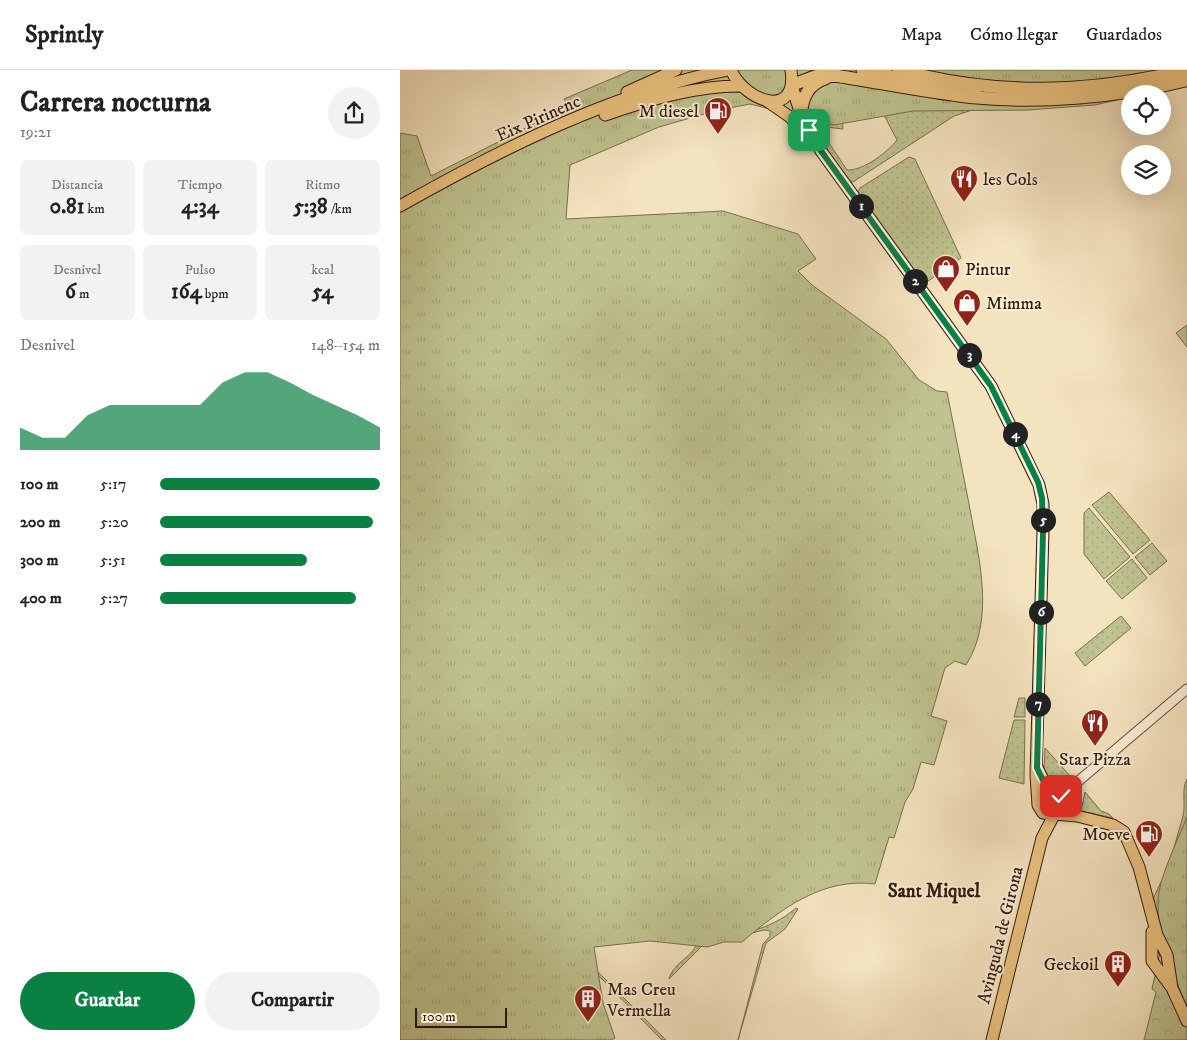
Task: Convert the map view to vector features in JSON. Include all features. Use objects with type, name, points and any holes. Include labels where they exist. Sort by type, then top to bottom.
[{"type":"highway","points":[[899,70],[1006,93],[1103,95],[1187,80]]},
{"type":"highway","points":[[792,86],[816,76],[838,76],[970,97],[1093,87],[1147,80],[1186,70]]},
{"type":"highway","points":[[801,115],[802,104],[808,90],[816,82],[838,76]]},
{"type":"main road","points":[[567,123],[582,113],[676,70]]},
{"type":"main road","points":[[726,70],[740,86],[790,117],[821,151]]},
{"type":"main road","name":"Eix Pirinenc","points":[[400,206],[502,153],[567,123],[650,90],[726,70]]},
{"type":"main road","points":[[790,70],[792,86],[801,115],[821,151]]},
{"type":"main road","points":[[862,70],[964,90],[1006,93]]},
{"type":"main road","points":[[502,153],[643,103],[690,91],[724,86],[740,86]]},
{"type":"main road","points":[[767,101],[776,101],[782,98],[792,86]]},
{"type":"main road","name":"Avinguda de Girona","points":[[821,151],[991,386],[1039,485],[1043,504],[1037,768],[1038,803],[1043,824],[1042,838],[992,1040]]},
{"type":"main road","points":[[1037,768],[1046,786],[1061,796],[1069,811],[1077,816]]},
{"type":"main road","points":[[1053,790],[1044,792],[1038,803],[1046,815],[1077,816],[1118,827],[1124,832],[1139,867],[1151,918],[1167,955],[1173,990]]},
{"type":"main road","points":[[1055,815],[1061,810],[1063,802]]},
{"type":"main road","name":"Avinguda de Girona","points":[[1042,838],[1055,815]]},
{"type":"main road","points":[[1151,918],[1153,959],[1173,990],[1187,1021]]},
{"type":"main road","points":[[1153,959],[1158,950],[1167,955]]},
{"type":"street","points":[[1063,802],[1075,784],[1187,689]]},
{"type":"street","points":[[1053,790],[1075,784]]},
{"type":"green space","points":[[632,70],[1187,70],[1155,85],[1121,85],[1121,99],[1095,105],[1028,110],[913,111],[834,125],[750,104],[718,110],[659,127],[570,165],[566,219],[723,211],[798,234],[816,259],[798,271],[812,285],[886,339],[919,380],[937,391],[947,392],[980,565],[983,607],[980,627],[975,647],[966,665],[955,661],[945,668],[931,716],[947,721],[934,765],[921,762],[913,789],[905,802],[894,838],[889,837],[875,884],[856,883],[837,886],[803,898],[771,918],[742,942],[724,942],[707,947],[650,941],[594,947],[603,1003],[615,1038],[611,1040],[400,1040],[400,133],[417,136],[431,176],[569,106],[564,99]]},
{"type":"green space","points":[[808,98],[975,109],[954,116],[853,182],[850,182],[819,141],[807,117]],"holes":[[[842,115],[884,115],[897,140],[875,160],[860,167],[847,170],[823,134],[826,127],[843,129]]]},
{"type":"green space","points":[[909,157],[915,159],[961,258],[924,284],[857,194],[860,188]]},
{"type":"green space","points":[[1187,325],[1187,347],[1176,333]]},
{"type":"green space","points":[[1109,492],[1150,540],[1133,554],[1092,505]]},
{"type":"green space","points":[[1089,508],[1130,557],[1104,579],[1084,554],[1084,513]]},
{"type":"green space","points":[[1152,543],[1167,561],[1150,575],[1135,557]]},
{"type":"green space","points":[[1132,559],[1147,578],[1122,599],[1106,581]]},
{"type":"green space","points":[[1121,616],[1131,628],[1085,666],[1075,653]]},
{"type":"green space","points":[[1019,698],[1025,698],[1025,717],[1014,717]]},
{"type":"green space","points":[[1014,720],[1025,720],[1024,784],[999,778]]},
{"type":"green space","points":[[1045,748],[1071,777],[1062,785],[1051,784],[1044,770]]},
{"type":"green space","points":[[1187,779],[1187,1040],[1144,1040],[1156,992],[1152,989],[1162,943],[1153,899],[1169,865],[1183,816],[1184,788]]},
{"type":"green space","points":[[1075,790],[1081,794],[1078,810],[1070,808],[1067,801]]},
{"type":"green space","points":[[1085,792],[1101,811],[1113,818],[1081,811]]},
{"type":"green space","points":[[1050,795],[1055,797],[1057,802],[1055,807],[1050,809],[1045,807],[1043,802],[1045,797]]},
{"type":"green space","points":[[1187,817],[1187,1007],[1166,951],[1159,920],[1158,905],[1159,892],[1164,875]]},
{"type":"green space","points":[[796,908],[798,909],[785,929],[766,943],[738,1040],[763,944],[770,936],[770,931],[764,930],[703,945],[669,979],[674,969],[691,953],[697,944],[762,928],[774,923]]},
{"type":"green space","points":[[584,958],[666,1040],[662,1040],[592,969]]},
{"type":"place","name":"M diesel","points":[[718,135]]},
{"type":"place","name":"les Cols","points":[[964,203]]},
{"type":"place","name":"Pintur","points":[[946,293]]},
{"type":"place","name":"Mimma","points":[[967,327]]},
{"type":"place","name":"Star Pizza","points":[[1095,747]]},
{"type":"place","name":"Moeve","points":[[1149,858]]},
{"type":"place","name":"Geckoil","points":[[1118,988]]},
{"type":"place","name":"Mas Creu Vermella","points":[[588,1023]]},
{"type":"district","name":"Sant Miquel","points":[[934,890]]},
{"type":"route","points":[[809,130],[821,151],[991,386],[1038,482],[1043,504],[1043,531],[1037,768],[1046,786],[1058,792],[1061,796]]}]
